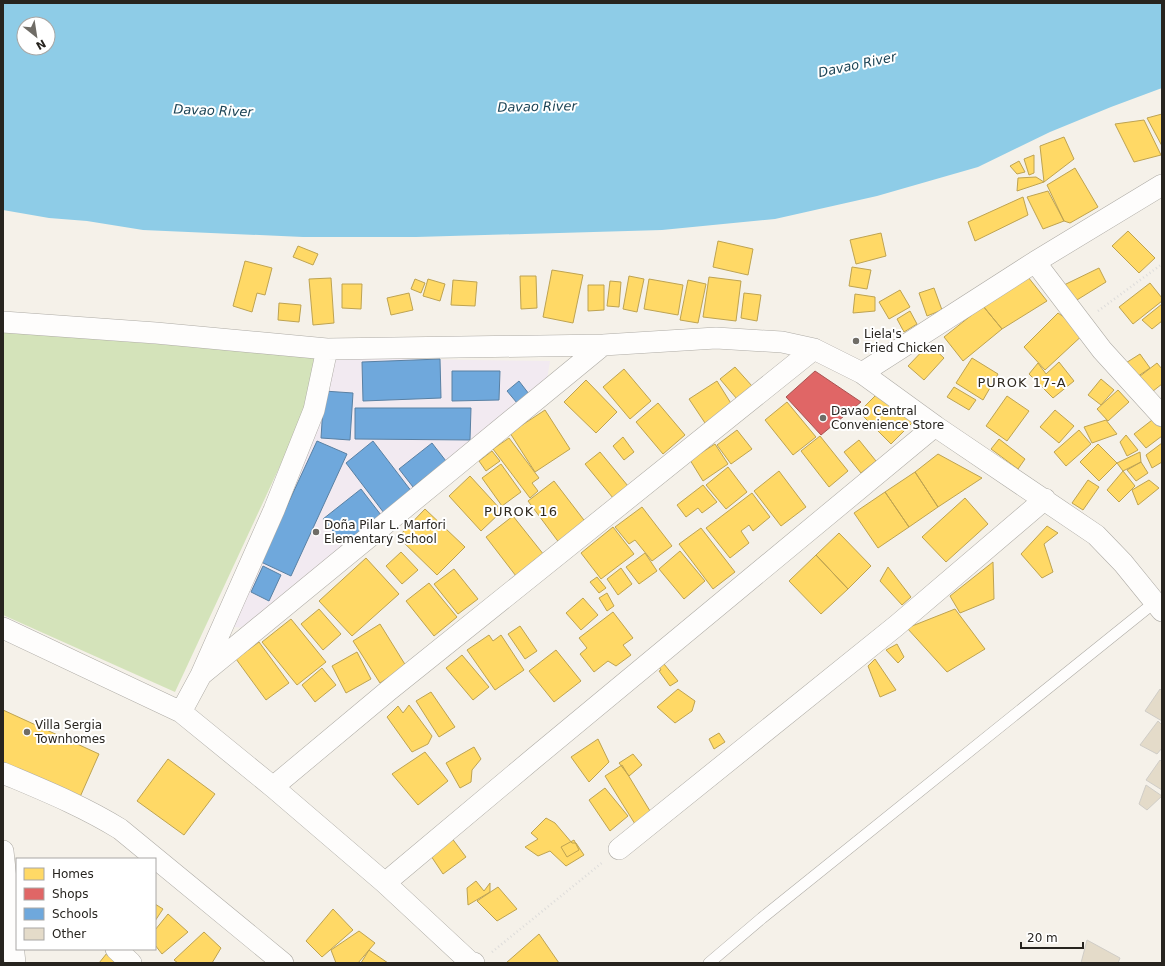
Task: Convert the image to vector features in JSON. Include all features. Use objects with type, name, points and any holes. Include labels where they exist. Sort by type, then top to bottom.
[{"type":"street","points":[[862,373],[1035,262],[1162,185]]},
{"type":"street","points":[[1035,262],[1102,350],[1162,416]]},
{"type":"street","points":[[3,322],[156,333],[327,349],[603,345],[716,338],[782,342],[814,349],[862,373],[935,426],[1096,535],[1123,563],[1159,606]]},
{"type":"street","points":[[201,675],[603,345]]},
{"type":"street","points":[[181,712],[201,675],[274,510],[314,410],[327,349]]},
{"type":"street","points":[[273,787],[388,691],[814,349]]},
{"type":"street","points":[[386,883],[533,759],[935,426]]},
{"type":"street","points":[[619,849],[896,626],[1044,499]]},
{"type":"street","points":[[3,628],[181,712],[273,787],[386,883],[470,962],[480,959]]},
{"type":"street","points":[[3,773],[72,802],[96,814],[120,829],[155,858]]},
{"type":"street","points":[[3,851],[16,862]]},
{"type":"street","points":[[3,851],[15,963]]},
{"type":"street","points":[[156,859],[283,963]]},
{"type":"street","points":[[117,950],[131,963]]},
{"type":"lane","points":[[709,963],[762,918],[1159,606]]},
{"type":"path","points":[[1081,323],[1162,264]]},
{"type":"path","points":[[480,959],[619,849]]},
{"type":"shaded area","name":"Doña Pilar L. Marfori Elementary School","points":[[328,358],[550,361],[546,386],[244,628],[223,626]]},
{"type":"green space","points":[[3,332],[315,356],[305,412],[175,692],[3,615]]},
{"type":"water","name":"Davao River","points":[[3,3],[1162,3],[1162,88],[1050,132],[978,167],[877,196],[775,219],[662,230],[416,237],[303,237],[143,230],[87,221],[49,218],[3,210]]},
{"type":"building: Homes","points":[[1162,114],[1162,146],[1147,118]]},
{"type":"building: Homes","points":[[1144,120],[1161,155],[1134,162],[1115,124]]},
{"type":"building: Homes","points":[[1064,137],[1074,159],[1044,182],[1040,146]]},
{"type":"building: Homes","points":[[1034,155],[1034,173],[1029,175],[1024,159]]},
{"type":"building: Homes","points":[[1019,161],[1025,172],[1017,174],[1010,166]]},
{"type":"building: Homes","points":[[1075,168],[1098,207],[1070,223],[1064,221],[1047,185]]},
{"type":"building: Homes","points":[[1036,177],[1044,182],[1017,191],[1018,178]]},
{"type":"building: Homes","points":[[1048,191],[1064,221],[1043,229],[1027,197]]},
{"type":"building: Homes","points":[[1023,197],[1028,215],[975,241],[968,222]]},
{"type":"building: Homes","points":[[1128,231],[1155,258],[1139,273],[1112,246]]},
{"type":"building: Homes","points":[[881,233],[886,256],[856,264],[850,240]]},
{"type":"building: Homes","points":[[718,241],[753,249],[748,275],[713,267]]},
{"type":"building: Homes","points":[[298,246],[318,254],[313,265],[293,257]]},
{"type":"building: Homes","points":[[245,261],[272,268],[265,295],[257,293],[252,312],[233,306]]},
{"type":"building: Homes","points":[[852,267],[871,270],[867,289],[849,286]]},
{"type":"building: Homes","points":[[1099,268],[1106,282],[1072,303],[1064,285]]},
{"type":"building: Homes","points":[[552,270],[583,275],[573,323],[543,317]]},
{"type":"building: Homes","points":[[520,276],[536,276],[537,308],[521,309]]},
{"type":"building: Homes","points":[[629,276],[644,279],[637,312],[623,309]]},
{"type":"building: Homes","points":[[709,277],[741,281],[736,321],[703,317]]},
{"type":"building: Homes","points":[[1028,277],[1047,301],[1002,329],[983,306]]},
{"type":"building: Homes","points":[[331,278],[334,323],[313,325],[309,279]]},
{"type":"building: Homes","points":[[415,279],[425,283],[421,293],[411,289]]},
{"type":"building: Homes","points":[[428,279],[445,284],[440,301],[423,296]]},
{"type":"building: Homes","points":[[649,279],[683,285],[678,315],[644,309]]},
{"type":"building: Homes","points":[[453,280],[477,282],[475,306],[451,305]]},
{"type":"building: Homes","points":[[688,280],[706,284],[698,323],[680,320]]},
{"type":"building: Homes","points":[[610,281],[621,282],[619,307],[607,306]]},
{"type":"building: Homes","points":[[1150,283],[1162,298],[1162,301],[1133,324],[1119,307]]},
{"type":"building: Homes","points":[[342,284],[362,284],[361,309],[342,308]]},
{"type":"building: Homes","points":[[588,285],[604,285],[604,310],[588,311]]},
{"type":"building: Homes","points":[[934,288],[942,310],[927,316],[919,293]]},
{"type":"building: Homes","points":[[900,290],[910,307],[889,319],[879,302]]},
{"type":"building: Homes","points":[[409,293],[413,310],[391,315],[387,298]]},
{"type":"building: Homes","points":[[744,293],[761,295],[757,321],[741,318]]},
{"type":"building: Homes","points":[[855,294],[875,297],[875,311],[853,313]]},
{"type":"building: Homes","points":[[279,303],[301,305],[299,322],[278,320]]},
{"type":"building: Homes","points":[[1162,304],[1162,321],[1152,329],[1142,320]]},
{"type":"building: Homes","points":[[983,306],[1002,329],[963,361],[944,337]]},
{"type":"building: Homes","points":[[910,311],[917,324],[904,332],[897,319]]},
{"type":"building: Homes","points":[[1058,313],[1086,332],[1045,370],[1024,347]]},
{"type":"building: Homes","points":[[929,344],[944,358],[924,380],[908,366]]},
{"type":"building: Homes","points":[[1140,354],[1150,368],[1131,381],[1121,366]]},
{"type":"building: Homes","points":[[972,358],[998,374],[983,400],[956,383]]},
{"type":"building: Homes","points":[[1059,362],[1074,381],[1053,398],[1029,374],[1038,363],[1046,374]]},
{"type":"building: Homes","points":[[1157,363],[1162,369],[1162,384],[1148,395],[1135,380]]},
{"type":"building: Homes","points":[[735,367],[752,386],[737,399],[720,379]]},
{"type":"building: Homes","points":[[624,369],[651,401],[630,419],[603,387]]},
{"type":"building: Homes","points":[[1101,379],[1114,390],[1101,405],[1088,395]]},
{"type":"building: Homes","points":[[586,380],[617,412],[596,433],[564,402]]},
{"type":"building: Homes","points":[[717,381],[732,405],[705,423],[689,399]]},
{"type":"building: Homes","points":[[954,387],[976,400],[969,410],[947,397]]},
{"type":"building: Homes","points":[[1118,390],[1129,402],[1108,421],[1097,409]]},
{"type":"building: Homes","points":[[880,391],[912,423],[891,444],[859,412]]},
{"type":"building: Homes","points":[[1007,396],[1029,411],[1007,441],[986,426]]},
{"type":"building: Homes","points":[[787,402],[816,437],[793,455],[765,420]]},
{"type":"building: Homes","points":[[658,403],[685,435],[663,454],[636,422]]},
{"type":"building: Homes","points":[[545,410],[570,449],[535,472],[510,433]]},
{"type":"building: Homes","points":[[1055,410],[1074,426],[1059,443],[1040,427]]},
{"type":"building: Homes","points":[[1156,417],[1162,425],[1162,436],[1146,448],[1134,434]]},
{"type":"building: Homes","points":[[1106,420],[1117,434],[1092,443],[1084,427]]},
{"type":"building: Homes","points":[[737,430],[752,449],[731,464],[717,445]]},
{"type":"building: Homes","points":[[1079,430],[1091,444],[1066,466],[1054,452]]},
{"type":"building: Homes","points":[[1126,435],[1138,450],[1127,456],[1120,442]]},
{"type":"building: Homes","points":[[820,436],[848,471],[829,487],[801,451]]},
{"type":"building: Homes","points":[[623,437],[634,452],[624,460],[613,446]]},
{"type":"building: Homes","points":[[509,438],[539,478],[532,483],[538,491],[530,498],[493,449]]},
{"type":"building: Homes","points":[[999,439],[1025,459],[1018,469],[991,449]]},
{"type":"building: Homes","points":[[859,440],[876,461],[861,473],[844,452]]},
{"type":"building: Homes","points":[[1162,443],[1162,462],[1152,468],[1146,455]]},
{"type":"building: Homes","points":[[715,444],[728,464],[703,481],[690,460]]},
{"type":"building: Homes","points":[[1098,444],[1117,463],[1099,481],[1080,462]]},
{"type":"building: Homes","points":[[492,451],[500,461],[486,471],[479,461]]},
{"type":"building: Homes","points":[[600,452],[628,486],[613,498],[585,464]]},
{"type":"building: Homes","points":[[1140,452],[1141,462],[1123,471],[1117,463]]},
{"type":"building: Homes","points":[[938,454],[982,478],[938,507],[915,472]]},
{"type":"building: Homes","points":[[1141,462],[1148,473],[1136,481],[1127,470]]},
{"type":"building: Homes","points":[[501,464],[521,492],[502,506],[482,478]]},
{"type":"building: Homes","points":[[728,467],[747,492],[726,509],[706,485]]},
{"type":"building: Homes","points":[[779,471],[806,507],[781,526],[754,491]]},
{"type":"building: Homes","points":[[1123,471],[1135,486],[1119,502],[1107,490]]},
{"type":"building: Homes","points":[[915,472],[938,507],[909,527],[885,492]]},
{"type":"building: Homes","points":[[470,476],[502,511],[481,531],[449,496]]},
{"type":"building: Homes","points":[[1088,480],[1099,487],[1083,510],[1072,503]]},
{"type":"building: Homes","points":[[1149,480],[1159,488],[1138,505],[1132,490]]},
{"type":"building: Homes","points":[[554,481],[587,524],[560,544],[528,501]]},
{"type":"building: Homes","points":[[703,485],[717,502],[702,513],[698,508],[686,517],[677,505]]},
{"type":"building: Homes","points":[[885,492],[909,527],[878,548],[854,513]]},
{"type":"building: Homes","points":[[752,493],[770,517],[753,531],[749,525],[741,531],[749,543],[730,558],[706,528]]},
{"type":"building: Homes","points":[[965,498],[988,524],[946,562],[922,537]]},
{"type":"building: Homes","points":[[642,507],[672,546],[652,561],[635,540],[629,544],[615,527]]},
{"type":"building: Homes","points":[[425,509],[465,547],[437,575],[398,537]]},
{"type":"building: Homes","points":[[513,516],[544,555],[516,576],[486,537]]},
{"type":"building: Homes","points":[[1047,526],[1058,533],[1044,544],[1053,572],[1042,578],[1021,554]]},
{"type":"building: Homes","points":[[613,527],[634,554],[601,579],[581,553]]},
{"type":"building: Homes","points":[[701,528],[735,572],[713,589],[679,544]]},
{"type":"building: Homes","points":[[839,533],[871,566],[848,589],[816,555]]},
{"type":"building: Homes","points":[[680,551],[705,581],[684,599],[659,569]]},
{"type":"building: Homes","points":[[401,552],[418,570],[402,584],[386,566]]},
{"type":"building: Homes","points":[[645,553],[657,571],[639,584],[626,567]]},
{"type":"building: Homes","points":[[816,555],[848,589],[821,614],[789,581]]},
{"type":"building: Homes","points":[[366,558],[399,594],[352,636],[319,601]]},
{"type":"building: Homes","points":[[993,562],[994,599],[960,613],[950,596]]},
{"type":"building: Homes","points":[[888,567],[911,597],[902,605],[880,581]]},
{"type":"building: Homes","points":[[621,568],[632,584],[618,595],[607,579]]},
{"type":"building: Homes","points":[[454,569],[478,599],[458,614],[434,584]]},
{"type":"building: Homes","points":[[597,577],[606,588],[599,593],[590,582]]},
{"type":"building: Homes","points":[[429,583],[457,617],[434,636],[406,601]]},
{"type":"building: Homes","points":[[607,593],[614,606],[607,611],[599,598]]},
{"type":"building: Homes","points":[[583,598],[598,615],[581,630],[566,613]]},
{"type":"building: Homes","points":[[319,609],[341,634],[323,650],[301,624]]},
{"type":"building: Homes","points":[[955,609],[985,649],[947,672],[907,628]]},
{"type":"building: Homes","points":[[613,612],[633,638],[623,645],[631,655],[616,666],[608,661],[594,672],[580,654],[587,648],[579,638]]},
{"type":"building: Homes","points":[[291,619],[326,662],[297,685],[262,642]]},
{"type":"building: Homes","points":[[380,624],[406,666],[380,683],[353,641]]},
{"type":"building: Homes","points":[[520,626],[537,651],[525,659],[508,634]]},
{"type":"building: Homes","points":[[489,635],[493,641],[501,635],[524,670],[495,690],[467,650]]},
{"type":"building: Homes","points":[[259,642],[289,683],[266,700],[236,659]]},
{"type":"building: Homes","points":[[897,644],[904,657],[898,663],[886,650]]},
{"type":"building: Homes","points":[[556,650],[581,681],[554,702],[529,671]]},
{"type":"building: Homes","points":[[357,652],[371,679],[346,693],[332,666]]},
{"type":"building: Homes","points":[[462,655],[489,687],[473,700],[446,668]]},
{"type":"building: Homes","points":[[875,659],[896,690],[880,697],[868,666]]},
{"type":"building: Homes","points":[[664,664],[678,681],[670,686],[659,671],[661,670],[659,667]]},
{"type":"building: Homes","points":[[322,668],[336,685],[315,702],[302,685]]},
{"type":"building: Homes","points":[[678,689],[695,701],[692,711],[675,723],[657,707]]},
{"type":"building: Homes","points":[[431,692],[455,727],[439,737],[416,701]]},
{"type":"building: Homes","points":[[409,705],[432,736],[428,744],[412,752],[387,717],[398,706],[403,713]]},
{"type":"building: Homes","name":"Villa Sergia Townhomes","points":[[3,710],[99,754],[80,797],[3,762]]},
{"type":"building: Homes","points":[[719,733],[725,742],[714,749],[709,739]]},
{"type":"building: Homes","points":[[598,739],[609,762],[589,782],[571,757]]},
{"type":"building: Homes","points":[[474,747],[481,759],[472,770],[471,782],[460,788],[446,763]]},
{"type":"building: Homes","points":[[425,752],[448,781],[418,805],[392,774]]},
{"type":"building: Homes","points":[[633,754],[642,765],[629,776],[619,763]]},
{"type":"building: Homes","points":[[168,759],[215,794],[184,835],[137,801]]},
{"type":"building: Homes","points":[[622,765],[650,811],[635,824],[605,776]]},
{"type":"building: Homes","points":[[605,788],[628,816],[610,831],[589,800]]},
{"type":"building: Homes","points":[[546,818],[555,823],[572,843],[576,843],[584,855],[566,866],[550,851],[538,856],[525,847],[538,839],[531,833]]},
{"type":"building: Homes","points":[[451,837],[466,857],[443,874],[429,853]]},
{"type":"building: Homes","points":[[574,840],[579,850],[567,857],[561,847]]},
{"type":"building: Homes","points":[[476,881],[484,891],[490,883],[490,892],[468,905],[467,888]]},
{"type":"building: Homes","points":[[498,887],[517,909],[497,921],[477,901]]},
{"type":"building: Homes","points":[[156,905],[163,909],[156,920]]},
{"type":"building: Homes","points":[[333,909],[353,930],[322,957],[306,941]]},
{"type":"building: Homes","points":[[168,914],[188,932],[162,954],[156,946],[156,929]]},
{"type":"building: Homes","points":[[359,931],[375,943],[358,963],[336,963],[331,950]]},
{"type":"building: Homes","points":[[204,932],[221,948],[212,963],[178,963],[174,960]]},
{"type":"building: Homes","points":[[539,934],[559,963],[506,963]]},
{"type":"building: Homes","points":[[369,950],[388,963],[361,963]]},
{"type":"building: Homes","points":[[107,953],[123,963],[99,963]]},
{"type":"building: Shops","name":"Davao Central Convenience Store","points":[[815,371],[861,402],[821,435],[786,397]]},
{"type":"building: Schools","points":[[440,359],[441,398],[363,401],[362,362]]},
{"type":"building: Schools","points":[[452,371],[500,371],[499,400],[452,401]]},
{"type":"building: Schools","points":[[519,381],[529,394],[517,403],[507,391]]},
{"type":"building: Schools","points":[[324,391],[353,393],[350,440],[321,438]]},
{"type":"building: Schools","points":[[355,408],[471,408],[470,440],[355,439]]},
{"type":"building: Schools","points":[[317,441],[347,454],[291,576],[261,562]]},
{"type":"building: Schools","points":[[373,441],[412,492],[384,513],[346,463]]},
{"type":"building: Schools","points":[[432,443],[446,461],[413,487],[399,469]]},
{"type":"building: Schools","points":[[361,489],[381,515],[344,544],[323,519]]},
{"type":"building: Schools","points":[[263,566],[281,575],[269,601],[251,592]]},
{"type":"building: Other","points":[[1160,689],[1162,691],[1162,721],[1145,711]]},
{"type":"building: Other","points":[[1158,721],[1162,725],[1162,748],[1157,754],[1140,745]]},
{"type":"building: Other","points":[[1160,760],[1162,762],[1162,790],[1146,780]]},
{"type":"building: Other","points":[[1146,785],[1162,796],[1147,810],[1139,804]]},
{"type":"building: Other","points":[[1087,940],[1120,958],[1118,963],[1081,963]]},
{"type":"place","name":"Liela's Fried Chicken","points":[[856,341]]},
{"type":"place","name":"Davao Central Convenience Store","points":[[823,418]]},
{"type":"place","name":"Doña Pilar L. Marfori Elementary School","points":[[316,532]]},
{"type":"place","name":"Villa Sergia Townhomes","points":[[27,732]]},
{"type":"district","name":"PUROK 17-A","points":[[1022,382]]},
{"type":"district","name":"PUROK 16","points":[[521,511]]}]
